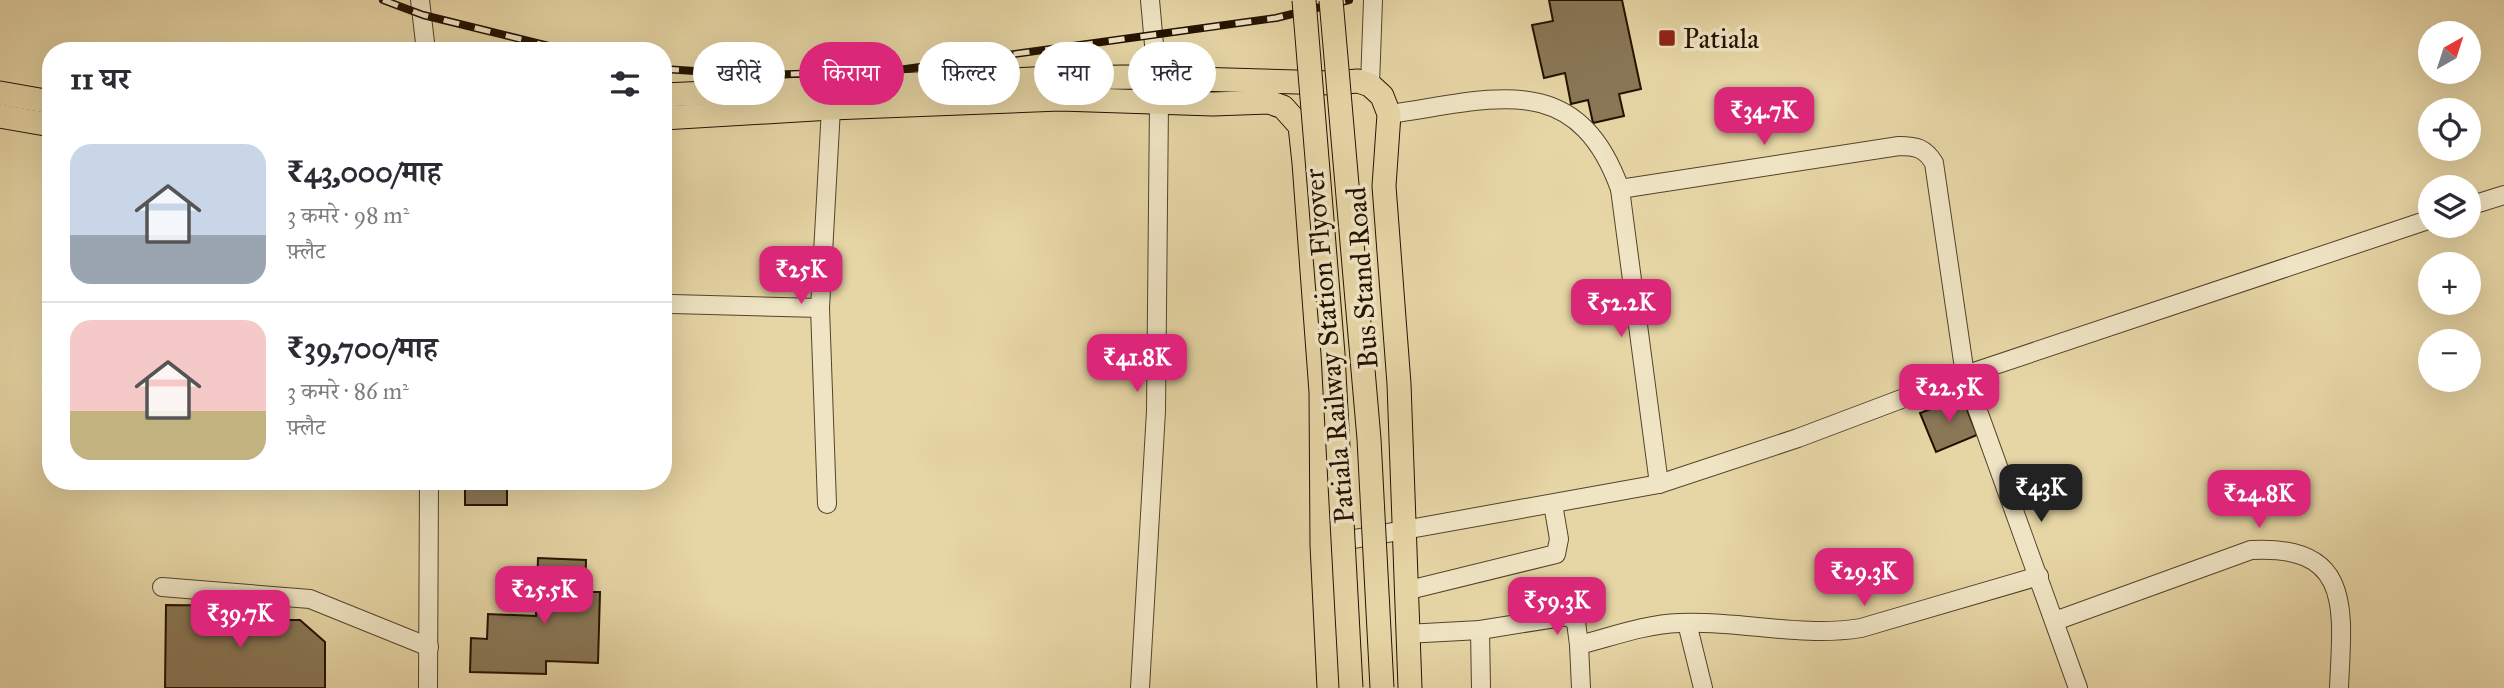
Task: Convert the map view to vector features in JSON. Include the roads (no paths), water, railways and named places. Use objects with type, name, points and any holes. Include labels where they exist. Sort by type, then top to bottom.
[{"type":"main road","name":"Patiala Railway Station Flyover","points":[[1304,0],[1333,354],[1352,688]]},
{"type":"main road","name":"Patiala Railway Station Flyover","points":[[1331,0],[1369,439],[1382,688]]},
{"type":"main road","points":[[672,95],[1054,78],[1128,78]]},
{"type":"main road","points":[[1216,80],[1332,83],[1357,81],[1370,85],[1382,96],[1389,114]]},
{"type":"main road","points":[[0,93],[42,100]]},
{"type":"main road","name":"Bus Stand Road","points":[[672,117],[831,108],[1128,100]]},
{"type":"main road","name":"Bus Stand Road","points":[[1216,102],[1269,102],[1283,107],[1300,126],[1321,392],[1322,545],[1329,688]]},
{"type":"main road","name":"Bus Stand Road","points":[[1389,114],[1384,186],[1399,384],[1409,688]]},
{"type":"main road","points":[[0,116],[42,123]]},
{"type":"street","points":[[420,0],[425,42]]},
{"type":"street","points":[[1150,0],[1154,42]]},
{"type":"street","points":[[1370,85],[1373,0]]},
{"type":"street","points":[[1389,114],[1509,98],[1537,100],[1566,113],[1588,131],[1610,160],[1620,190],[1660,484]]},
{"type":"street","points":[[1140,688],[1156,411],[1160,105]]},
{"type":"street","points":[[827,504],[820,308],[831,108]]},
{"type":"street","points":[[1620,190],[1899,146],[1915,146],[1927,152],[1934,163],[1965,375],[2078,688]]},
{"type":"street","points":[[2481,202],[2504,195]]},
{"type":"street","points":[[1322,545],[1402,533],[1660,484],[1798,438],[1965,375],[2418,223]]},
{"type":"street","points":[[672,304],[820,308]]},
{"type":"street","points":[[428,688],[429,490]]},
{"type":"street","points":[[1405,591],[1556,554],[1559,539],[1553,504]]},
{"type":"street","points":[[2055,621],[2251,550],[2273,549],[2294,553],[2320,569],[2339,593],[2342,609],[2339,688]]},
{"type":"street","points":[[1579,645],[1666,624],[1688,622],[1789,632],[1835,632],[1861,628],[2039,576]]},
{"type":"street","points":[[163,587],[310,598],[429,647]]},
{"type":"street","points":[[1406,634],[1480,631],[1571,616],[1576,622],[1581,688]]},
{"type":"street","points":[[1688,622],[1703,688]]},
{"type":"street","points":[[1480,631],[1481,688]]},
{"type":"railway","points":[[383,0],[423,15],[532,42]]},
{"type":"railway","points":[[672,70],[759,75],[891,71],[1276,18],[1349,0]]},
{"type":"place","name":"Patiala","points":[[1667,38]]}]
